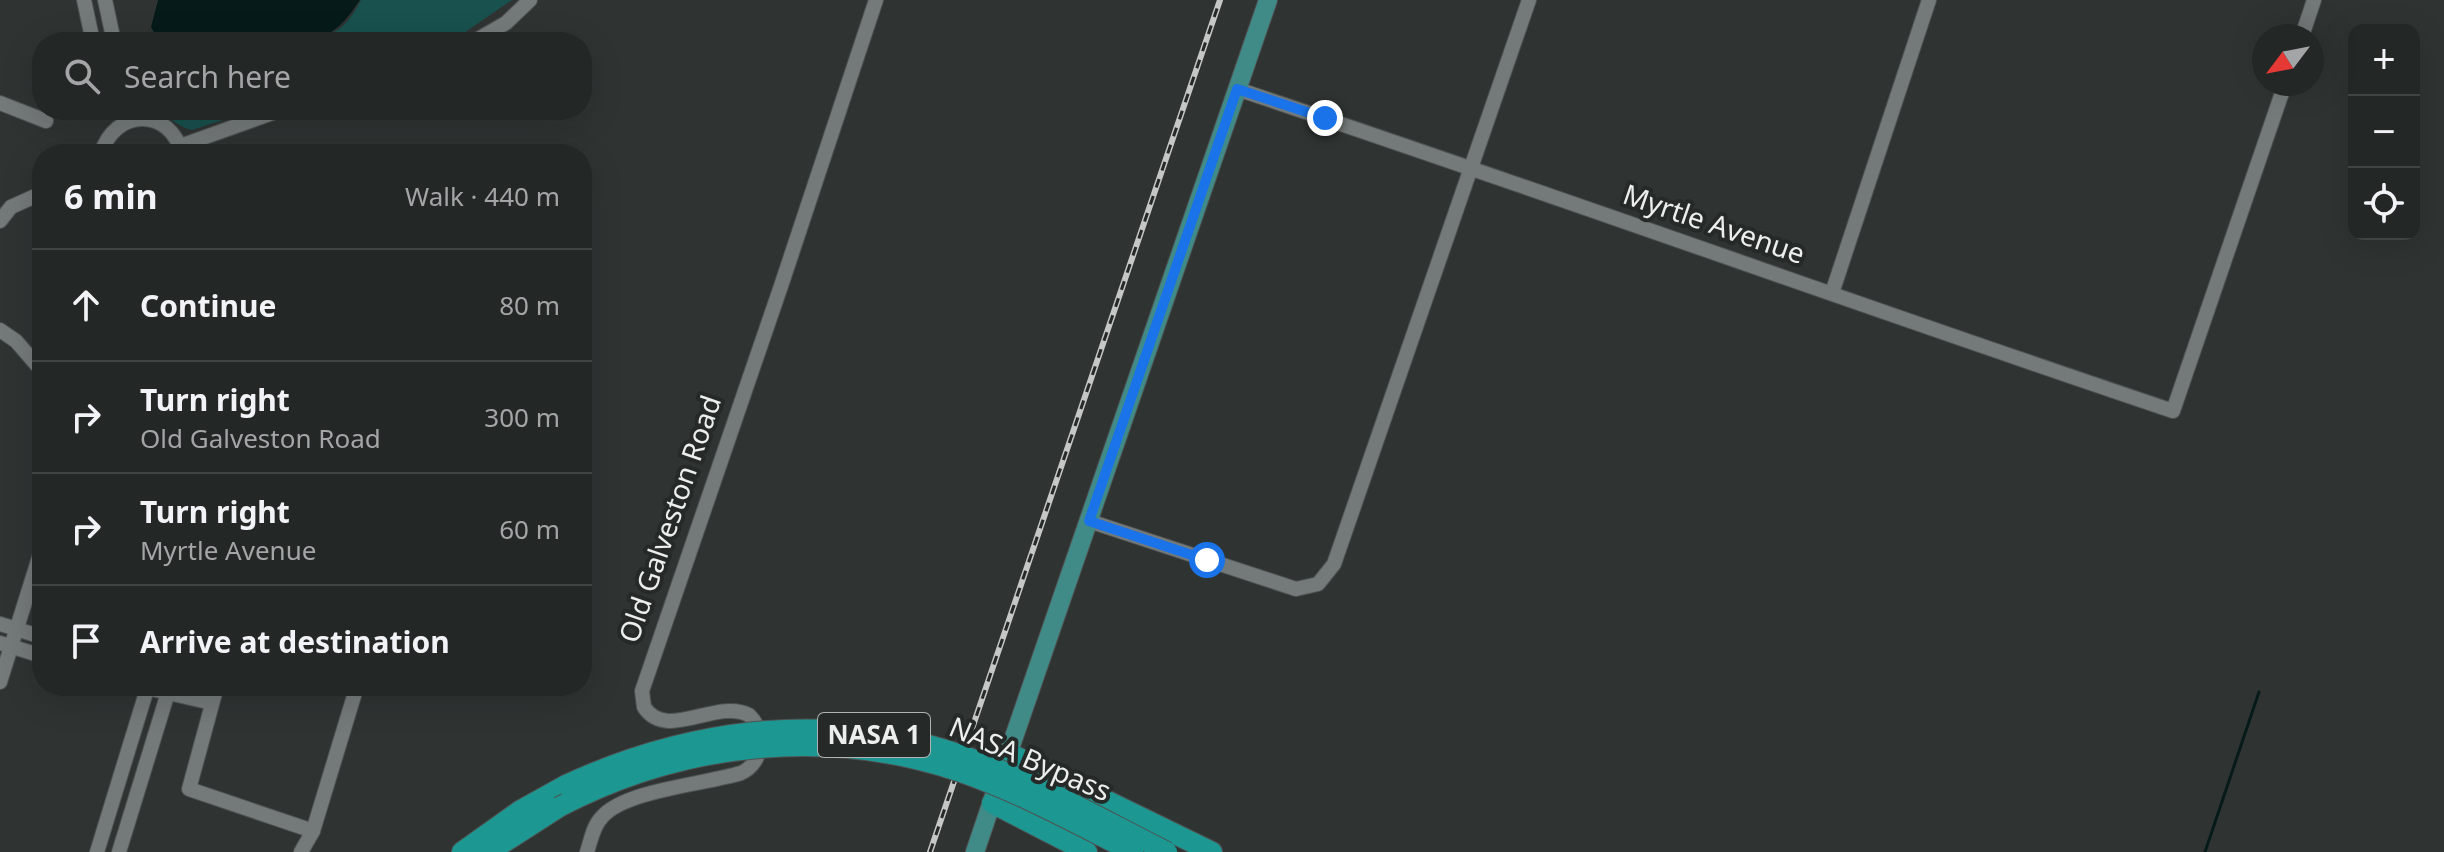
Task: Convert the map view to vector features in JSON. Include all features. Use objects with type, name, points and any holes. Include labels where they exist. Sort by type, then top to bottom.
[{"type":"highway","name":"NASA Bypass","points":[[462,852],[521,810],[566,785],[627,759],[707,738],[743,732],[790,730],[860,733],[922,744],[988,765],[1041,788],[1167,852]]},
{"type":"highway","name":"NASA Bypass","points":[[489,852],[559,807],[634,773],[695,757],[766,747],[838,747],[916,759],[1012,793],[1133,852]]},
{"type":"highway","points":[[1009,753],[1212,852]]},
{"type":"highway","points":[[992,803],[1087,852]]},
{"type":"highway","points":[[1142,852],[1166,828]]},
{"type":"main road","points":[[975,852],[1268,0]]},
{"type":"street","points":[[84,0],[91,32]]},
{"type":"street","points":[[105,0],[112,32]]},
{"type":"street","points":[[490,32],[506,23],[530,0]]},
{"type":"street","name":"Old Galveston Road","points":[[587,852],[598,821],[609,810],[651,794],[741,773],[748,770],[758,757],[758,727],[749,715],[726,710],[671,722],[658,720],[644,707],[642,691],[876,0]]},
{"type":"street","points":[[1089,521],[1296,589],[1318,584],[1334,564],[1529,0]]},
{"type":"street","points":[[1832,293],[1929,0]]},
{"type":"street","points":[[2306,24],[2314,0]]},
{"type":"street","name":"Myrtle Avenue","points":[[1237,89],[2173,411],[2281,96]]},
{"type":"street","points":[[0,103],[32,116]]},
{"type":"street","points":[[104,144],[118,120]]},
{"type":"street","points":[[152,120],[174,134],[178,144]]},
{"type":"street","points":[[196,144],[256,120]]},
{"type":"street","points":[[0,221],[11,207],[32,198]]},
{"type":"street","points":[[0,330],[16,341],[32,359]]},
{"type":"street","points":[[0,682],[6,645],[16,629],[32,579]]},
{"type":"street","points":[[0,624],[32,634]]},
{"type":"street","points":[[6,645],[32,653]]},
{"type":"street","points":[[97,852],[142,696]]},
{"type":"street","points":[[119,852],[167,696]]},
{"type":"street","points":[[190,696],[212,703]]},
{"type":"street","points":[[214,696],[189,789],[313,831]]},
{"type":"street","points":[[301,852],[313,831],[354,696]]},
{"type":"shaded area","points":[[158,0],[360,0],[340,26],[331,32],[154,32],[151,27]]},
{"type":"shaded area","points":[[361,0],[512,0],[465,32],[334,32],[351,17]]},
{"type":"shaded area","points":[[173,120],[222,120],[192,130]]},
{"type":"waterway","points":[[2205,852],[2259,692]]},
{"type":"railway","points":[[930,852],[1220,0]]},
{"type":"route","points":[[1207,560],[1089,521],[1237,89],[1325,118]]}]
